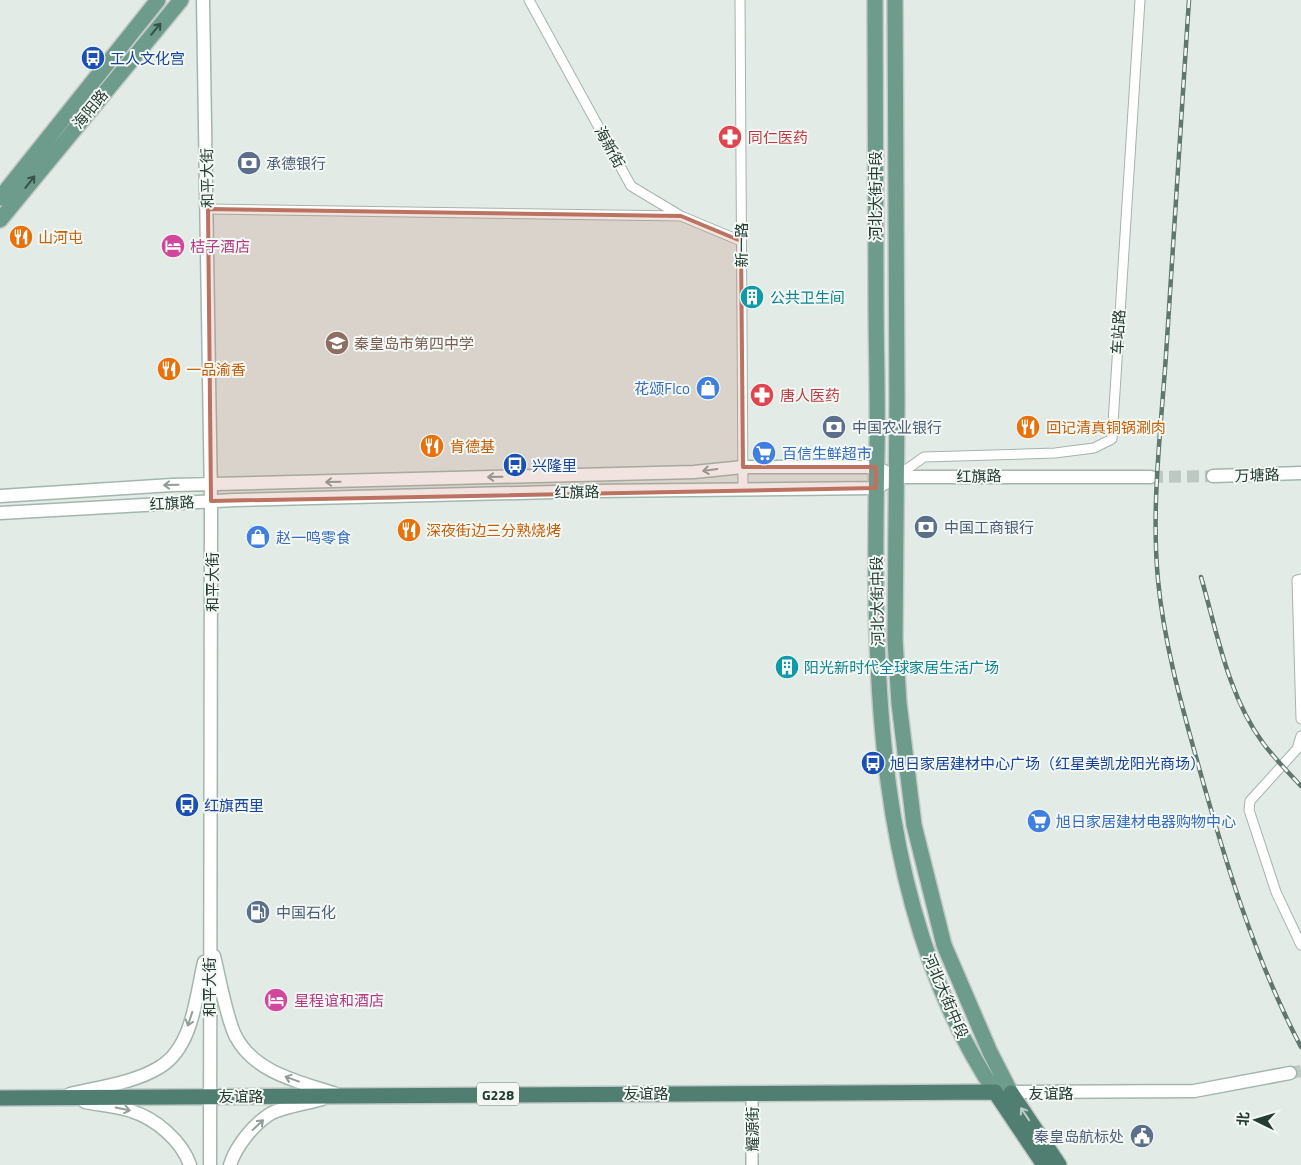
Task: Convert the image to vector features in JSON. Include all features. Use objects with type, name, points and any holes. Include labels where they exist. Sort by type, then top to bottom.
[{"type":"highway","name":"友谊路","points":[[0,1098],[995,1092]]},
{"type":"highway","name":"河北大街中段","points":[[995,1092],[1044,1165]]},
{"type":"highway","points":[[1011,1092],[1058,1165]]},
{"type":"main road","name":"海阳路","points":[[0,198],[158,0]]},
{"type":"main road","name":"海阳路","points":[[0,220],[181,0]]},
{"type":"main road","name":"和平大街","points":[[203,0],[212,501],[210,1165]]},
{"type":"main road","name":"河北大街中段","points":[[875,0],[876,488],[878,682],[882,739],[894,818],[908,886],[937,977],[946,1003],[974,1060],[995,1092]]},
{"type":"main road","points":[[895,0],[896,477],[894,640],[899,703],[914,825],[944,945],[990,1052],[1011,1092]]},
{"type":"main road","points":[[0,496],[129,487],[694,472],[743,467],[876,466],[896,477]]},
{"type":"main road","name":"万塘路","points":[[1213,476],[1301,473]]},
{"type":"main road","name":"红旗路","points":[[0,513],[212,501],[423,495],[876,488],[896,477],[1151,477]]},
{"type":"main road","points":[[210,938],[235,1036],[248,1054],[272,1071],[338,1095]]},
{"type":"main road","points":[[58,1097],[130,1079],[160,1067],[170,1058],[179,1047],[191,1021],[210,938]]},
{"type":"main road","name":"友谊路","points":[[995,1092],[1194,1091],[1290,1073]]},
{"type":"main road","points":[[230,1165],[233,1156],[248,1134],[271,1113],[338,1095]]},
{"type":"main road","points":[[58,1097],[132,1111],[159,1126],[171,1136],[190,1165]]},
{"type":"street","name":"海新街","points":[[529,0],[631,186],[681,216],[741,241]]},
{"type":"street","name":"新一路","points":[[740,0],[743,490]]},
{"type":"street","name":"车站路","points":[[896,477],[924,457],[1055,453],[1094,448],[1112,439],[1140,0]]},
{"type":"street","points":[[208,209],[681,216]]},
{"type":"street","points":[[1301,579],[1297,580],[1301,719]]},
{"type":"street","points":[[1301,736],[1297,749],[1250,801],[1249,810],[1276,892],[1301,945]]},
{"type":"street","name":"耀源街","points":[[752,1092],[752,1165]]},
{"type":"highlighted area","points":[[208,209],[681,216],[741,241],[743,467],[876,467],[876,488],[211,501]]},
{"type":"tunnel","points":[[1151,477],[1213,476]]},
{"type":"tunnel","points":[[1290,1073],[1301,1071]]},
{"type":"railway","points":[[1189,0],[1157,468],[1156,552],[1158,580],[1164,627],[1174,673],[1230,872],[1269,978],[1301,1047]]},
{"type":"railway","points":[[1201,577],[1218,641],[1241,705],[1263,743],[1276,760],[1301,786]]},
{"type":"place","name":"工人文化宫","points":[[93,58]]},
{"type":"place","name":"同仁医药","points":[[730,137]]},
{"type":"place","name":"承德银行","points":[[249,163]]},
{"type":"place","name":"山河屯","points":[[21,237]]},
{"type":"place","name":"桔子酒店","points":[[173,246]]},
{"type":"place","name":"公共卫生间","points":[[752,297]]},
{"type":"place","name":"秦皇岛市第四中学","points":[[337,343]]},
{"type":"place","name":"一品渝香","points":[[169,369]]},
{"type":"place","name":"花颂Flco","points":[[708,388]]},
{"type":"place","name":"唐人医药","points":[[762,395]]},
{"type":"place","name":"中国农业银行","points":[[834,427]]},
{"type":"place","name":"回记清真铜锅涮肉","points":[[1028,427]]},
{"type":"place","name":"肯德基","points":[[432,446]]},
{"type":"place","name":"百信生鲜超市","points":[[764,453]]},
{"type":"place","name":"兴隆里","points":[[515,465]]},
{"type":"place","name":"中国工商银行","points":[[926,527]]},
{"type":"place","name":"深夜街边三分熟烧烤","points":[[409,530]]},
{"type":"place","name":"赵一鸣零食","points":[[258,537]]},
{"type":"place","name":"阳光新时代全球家居生活广场","points":[[787,667]]},
{"type":"place","name":"旭日家居建材中心广场（红星美凯龙阳光商场）","points":[[873,763]]},
{"type":"place","name":"红旗西里","points":[[187,805]]},
{"type":"place","name":"旭日家居建材电器购物中心","points":[[1039,821]]},
{"type":"place","name":"中国石化","points":[[258,912]]},
{"type":"place","name":"星程谊和酒店","points":[[276,1000]]},
{"type":"place","name":"秦皇岛航标处","points":[[1142,1136]]}]
